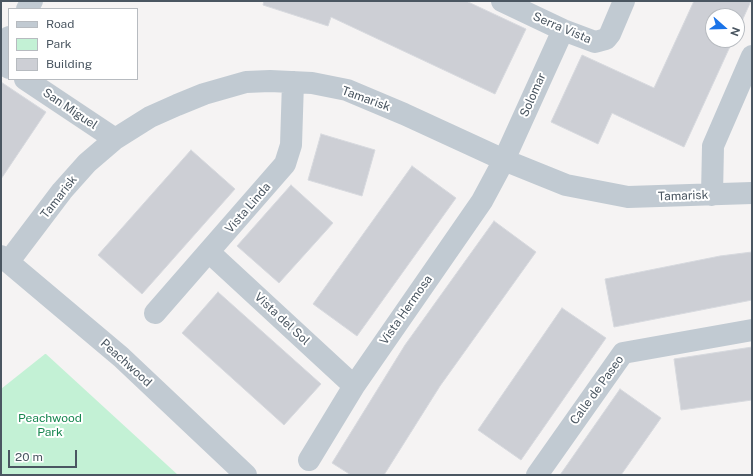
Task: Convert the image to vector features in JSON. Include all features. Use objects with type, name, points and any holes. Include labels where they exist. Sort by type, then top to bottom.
[{"type":"street","name":"Serra Vista","points":[[502,1],[590,41],[600,41],[606,39],[610,34],[624,1]]},
{"type":"street","name":"Solomar","points":[[504,160],[563,30]]},
{"type":"street","points":[[1,49],[8,38]]},
{"type":"street","points":[[712,195],[713,146],[752,56]]},
{"type":"street","name":"San Miguel","points":[[26,80],[115,139]]},
{"type":"street","name":"Tamarisk","points":[[5,259],[87,163],[115,139],[150,117],[204,94],[246,82],[312,83],[353,93],[404,114],[504,160],[566,185],[628,197],[752,193]]},
{"type":"street","name":"Vista Linda","points":[[155,313],[286,164],[291,145],[293,82]]},
{"type":"street","name":"Vista Hermosa","points":[[309,460],[354,386],[482,201],[504,160]]},
{"type":"street","name":"Vista del Sol","points":[[210,252],[354,386]]},
{"type":"street","name":"Peachwood","points":[[5,259],[121,357],[246,475]]},
{"type":"street","name":"Calle de Paseo","points":[[536,475],[623,353],[752,330]]},
{"type":"green space","name":"Peachwood Park","points":[[45,354],[178,475],[1,475],[1,389]]},
{"type":"building","points":[[264,1],[466,1],[526,29],[495,94],[331,17],[328,26],[263,5]]},
{"type":"building","points":[[694,1],[751,1],[745,14],[745,8],[705,8],[705,48],[729,48],[684,147],[612,113],[598,144],[551,122],[582,55],[654,88]]},
{"type":"building","points":[[1,82],[46,112],[1,179]]},
{"type":"building","points":[[321,134],[375,150],[362,196],[308,180]]},
{"type":"building","points":[[191,150],[235,189],[142,294],[98,255]]},
{"type":"building","points":[[412,166],[456,198],[357,336],[313,304]]},
{"type":"building","points":[[291,185],[333,223],[279,283],[237,246]]},
{"type":"building","points":[[494,221],[536,252],[440,386],[384,475],[351,475],[332,463],[405,345]]},
{"type":"building","points":[[752,252],[752,300],[614,327],[605,279],[720,256]]},
{"type":"building","points":[[218,292],[321,384],[284,425],[182,333]]},
{"type":"building","points":[[562,308],[606,338],[521,460],[478,430]]},
{"type":"building","points":[[752,347],[752,400],[681,410],[674,359]]},
{"type":"building","points":[[620,389],[661,418],[621,475],[560,475]]}]
